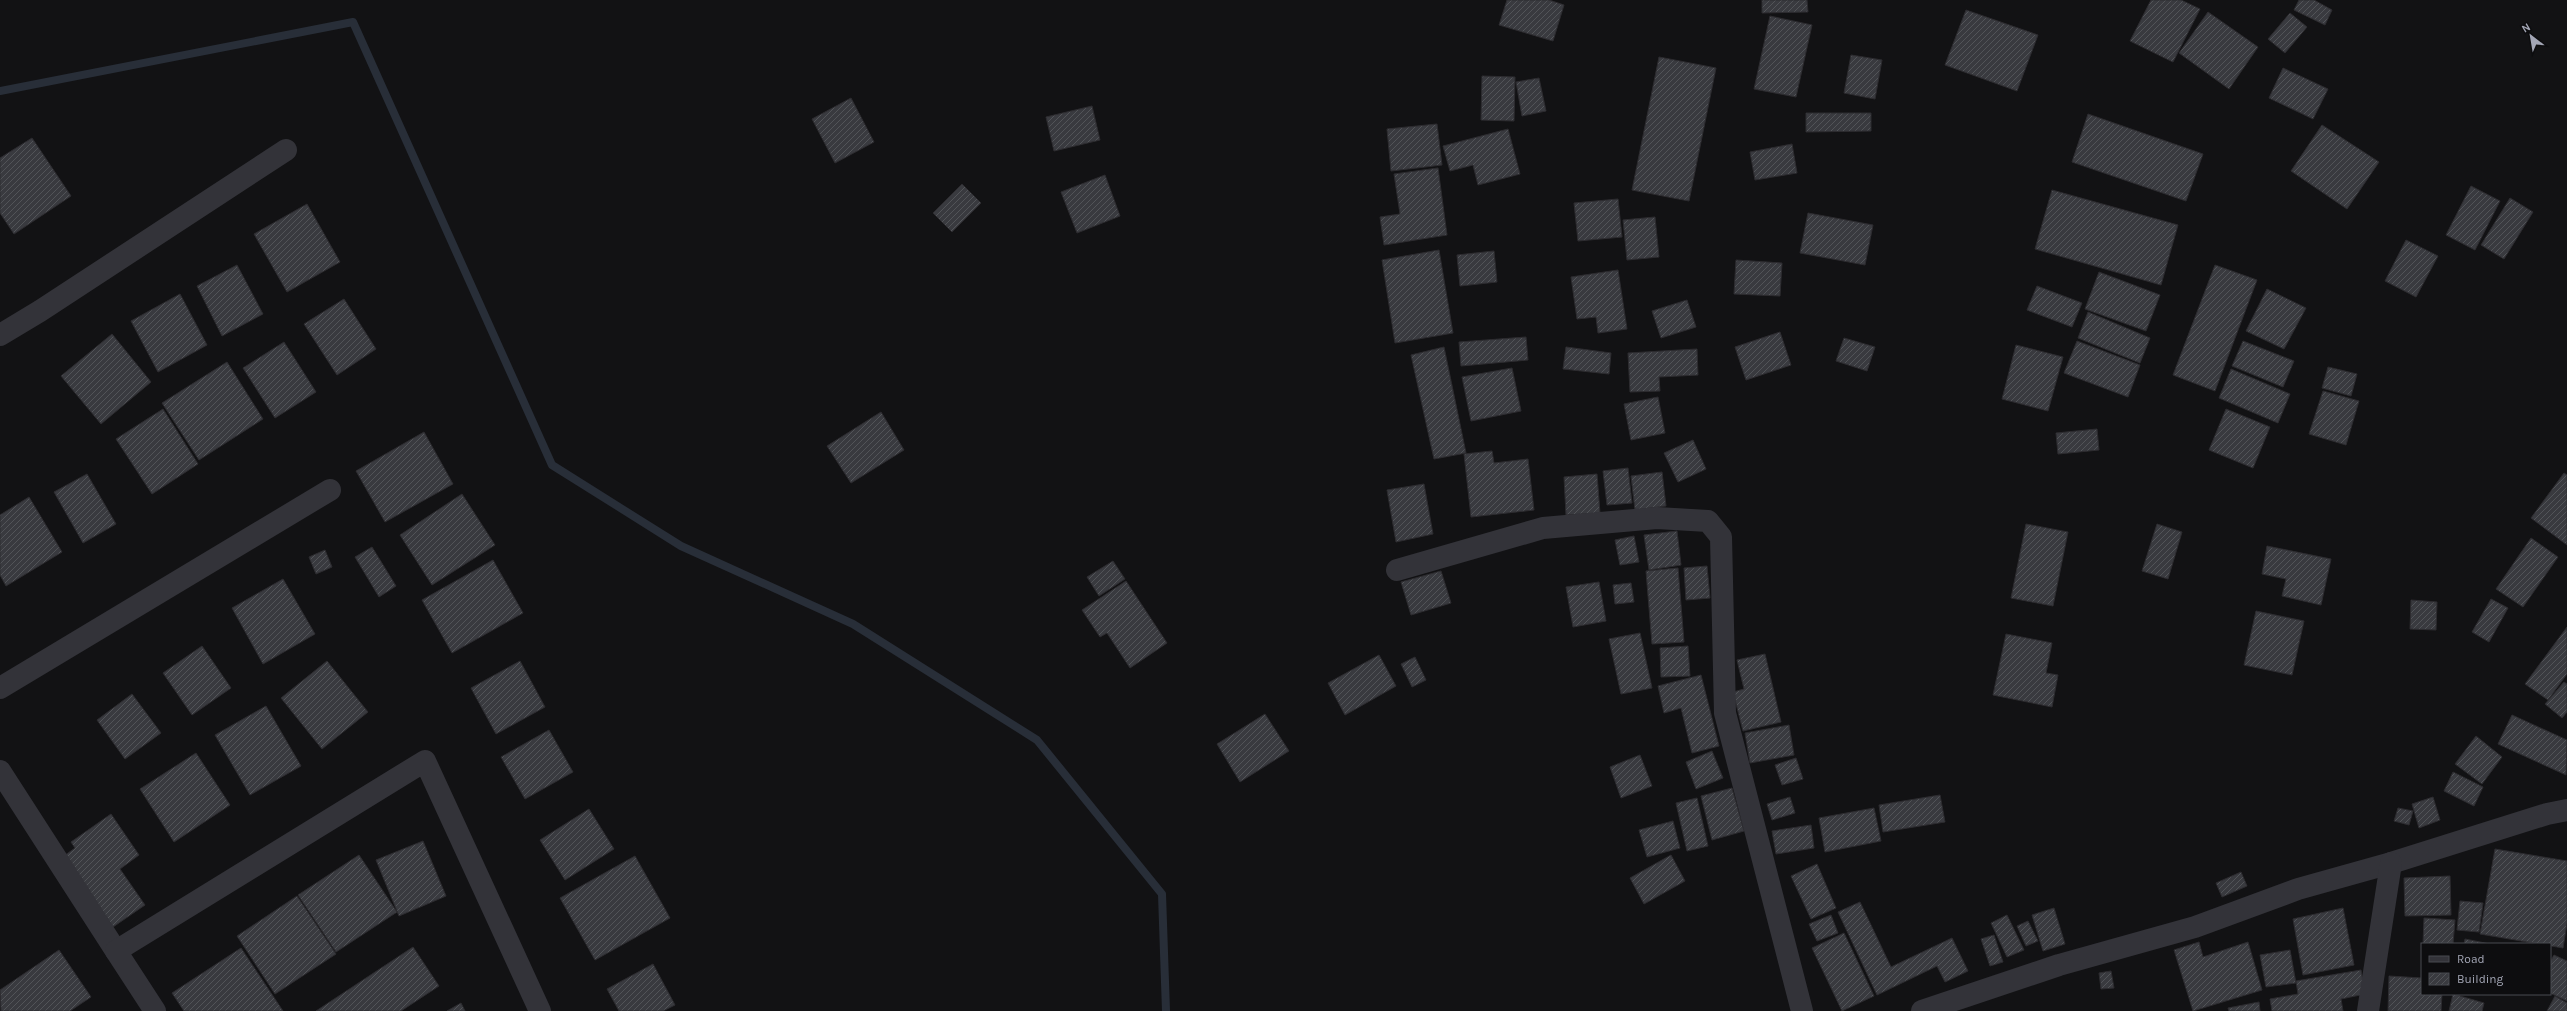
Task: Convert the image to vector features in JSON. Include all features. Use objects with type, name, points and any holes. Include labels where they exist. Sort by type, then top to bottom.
[{"type":"street","points":[[0,335],[47,307],[286,150]]},
{"type":"street","points":[[0,688],[330,490]]},
{"type":"street","points":[[1397,570],[1543,528],[1657,518],[1708,521],[1721,537],[1725,713],[1802,1011]]},
{"type":"street","points":[[116,951],[425,761],[540,1011]]},
{"type":"street","points":[[0,771],[155,1011]]},
{"type":"street","points":[[1922,1011],[2059,965],[2195,927],[2298,889],[2391,863],[2547,814],[2567,810]]},
{"type":"street","points":[[2368,1011],[2391,863]]},
{"type":"building","points":[[1507,0],[1549,0],[1564,5],[1553,41],[1499,25]]},
{"type":"building","points":[[1762,0],[1807,0],[1808,12],[1762,13]]},
{"type":"building","points":[[2151,0],[2181,0],[2200,9],[2173,62],[2130,41]]},
{"type":"building","points":[[2299,0],[2314,0],[2332,10],[2325,25],[2294,10]]},
{"type":"building","points":[[1966,10],[2038,35],[2017,91],[1945,65]]},
{"type":"building","points":[[2208,12],[2258,47],[2229,89],[2179,53]]},
{"type":"building","points":[[2290,13],[2307,27],[2285,53],[2268,39]]},
{"type":"building","points":[[1770,16],[1812,25],[1796,97],[1754,89]]},
{"type":"building","points":[[1851,55],[1882,60],[1875,99],[1844,93]]},
{"type":"building","points":[[1659,57],[1716,68],[1689,201],[1632,190]]},
{"type":"building","points":[[2283,68],[2328,89],[2313,119],[2269,98]]},
{"type":"building","points":[[1482,76],[1515,77],[1514,121],[1481,120]]},
{"type":"building","points":[[1539,78],[1546,111],[1522,116],[1516,82]]},
{"type":"building","points":[[851,98],[874,142],[835,163],[812,119]]},
{"type":"building","points":[[1092,106],[1100,140],[1054,151],[1046,117]]},
{"type":"building","points":[[1806,113],[1871,113],[1871,131],[1806,132]]},
{"type":"building","points":[[2088,114],[2203,154],[2186,201],[2072,162]]},
{"type":"building","points":[[1437,124],[1442,165],[1391,171],[1387,129]]},
{"type":"building","points":[[2322,125],[2379,162],[2347,209],[2291,171]]},
{"type":"building","points":[[1508,129],[1520,174],[1478,185],[1473,165],[1450,171],[1443,146]]},
{"type":"building","points":[[32,138],[71,196],[14,234],[0,213],[0,158]]},
{"type":"building","points":[[1792,144],[1797,173],[1755,180],[1750,152]]},
{"type":"building","points":[[1438,168],[1447,235],[1384,245],[1380,217],[1400,214],[1394,174]]},
{"type":"building","points":[[1105,175],[1120,216],[1077,233],[1061,192]]},
{"type":"building","points":[[962,184],[981,203],[952,232],[933,213]]},
{"type":"building","points":[[2471,186],[2500,201],[2475,250],[2446,235]]},
{"type":"building","points":[[2052,190],[2178,225],[2161,285],[2035,249]]},
{"type":"building","points":[[2510,198],[2533,212],[2504,259],[2481,245]]},
{"type":"building","points":[[1618,199],[1622,237],[1578,241],[1574,203]]},
{"type":"building","points":[[307,204],[340,262],[287,292],[254,234]]},
{"type":"building","points":[[1808,213],[1873,225],[1865,265],[1800,253]]},
{"type":"building","points":[[1655,217],[1659,257],[1627,260],[1623,220]]},
{"type":"building","points":[[2406,240],[2438,256],[2416,297],[2385,281]]},
{"type":"building","points":[[1439,250],[1453,333],[1395,343],[1382,260]]},
{"type":"building","points":[[1494,251],[1497,282],[1460,286],[1457,255]]},
{"type":"building","points":[[1736,260],[1782,263],[1780,296],[1734,294]]},
{"type":"building","points":[[237,265],[263,314],[222,336],[197,286]]},
{"type":"building","points":[[2215,265],[2257,280],[2215,391],[2173,375]]},
{"type":"building","points":[[1618,270],[1627,329],[1598,333],[1596,317],[1577,319],[1571,277]]},
{"type":"building","points":[[2099,272],[2160,295],[2146,331],[2085,309]]},
{"type":"building","points":[[2037,286],[2082,303],[2072,327],[2027,310]]},
{"type":"building","points":[[2267,289],[2306,308],[2284,349],[2246,331]]},
{"type":"building","points":[[180,294],[207,345],[158,372],[131,321]]},
{"type":"building","points":[[344,299],[376,349],[337,375],[304,324]]},
{"type":"building","points":[[1687,300],[1696,327],[1661,338],[1652,311]]},
{"type":"building","points":[[2088,312],[2150,338],[2140,363],[2078,338]]},
{"type":"building","points":[[1780,332],[1791,365],[1746,380],[1735,347]]},
{"type":"building","points":[[112,334],[151,382],[101,424],[61,376]]},
{"type":"building","points":[[1526,337],[1528,360],[1461,366],[1459,342]]},
{"type":"building","points":[[1844,338],[1875,347],[1867,371],[1836,361]]},
{"type":"building","points":[[2077,341],[2140,365],[2128,397],[2064,373]]},
{"type":"building","points":[[2243,341],[2294,361],[2283,387],[2232,366]]},
{"type":"building","points":[[284,342],[316,392],[275,418],[243,368]]},
{"type":"building","points":[[2016,345],[2063,357],[2048,411],[2002,399]]},
{"type":"building","points":[[1444,347],[1466,453],[1434,459],[1411,355]]},
{"type":"building","points":[[1566,347],[1611,353],[1609,374],[1563,369]]},
{"type":"building","points":[[1697,349],[1698,375],[1659,377],[1660,391],[1630,392],[1628,353]]},
{"type":"building","points":[[227,362],[263,419],[199,460],[162,403]]},
{"type":"building","points":[[2328,367],[2357,374],[2351,396],[2322,388]]},
{"type":"building","points":[[1512,368],[1521,411],[1471,421],[1462,377]]},
{"type":"building","points":[[2231,369],[2290,394],[2278,423],[2219,398]]},
{"type":"building","points":[[2323,391],[2359,401],[2346,445],[2309,434]]},
{"type":"building","points":[[1658,397],[1665,433],[1631,440],[1624,404]]},
{"type":"building","points":[[163,409],[198,464],[152,494],[116,439]]},
{"type":"building","points":[[2226,409],[2270,427],[2253,468],[2209,450]]},
{"type":"building","points":[[881,412],[904,450],[851,483],[827,446]]},
{"type":"building","points":[[2097,429],[2099,450],[2058,454],[2056,433]]},
{"type":"building","points":[[424,432],[453,484],[385,522],[356,471]]},
{"type":"building","points":[[1693,440],[1706,469],[1678,482],[1664,453]]},
{"type":"building","points":[[1492,451],[1494,463],[1528,459],[1534,510],[1471,517],[1464,454]]},
{"type":"building","points":[[1628,468],[1632,503],[1607,505],[1603,471]]},
{"type":"building","points":[[1662,472],[1666,506],[1635,510],[1631,476]]},
{"type":"building","points":[[2564,473],[2567,475],[2567,545],[2531,518]]},
{"type":"building","points":[[87,474],[116,524],[83,543],[54,492]]},
{"type":"building","points":[[1597,474],[1600,513],[1566,515],[1564,477]]},
{"type":"building","points":[[1424,484],[1433,534],[1396,542],[1387,490]]},
{"type":"building","points":[[462,494],[495,545],[432,585],[400,535]]},
{"type":"building","points":[[29,497],[62,552],[6,586],[0,575],[0,515]]},
{"type":"building","points":[[2026,524],[2068,532],[2053,606],[2011,598]]},
{"type":"building","points":[[2157,524],[2182,532],[2168,579],[2142,571]]},
{"type":"building","points":[[1677,531],[1681,565],[1649,570],[1644,535]]},
{"type":"building","points":[[1634,536],[1639,562],[1620,565],[1615,540]]},
{"type":"building","points":[[2531,538],[2558,557],[2523,607],[2496,589]]},
{"type":"building","points":[[2267,546],[2331,559],[2321,605],[2282,596],[2286,579],[2262,574]]},
{"type":"building","points":[[372,547],[396,586],[379,597],[355,557]]},
{"type":"building","points":[[325,550],[332,567],[316,574],[309,557]]},
{"type":"building","points":[[493,560],[523,613],[452,653],[422,600]]},
{"type":"building","points":[[1113,561],[1125,579],[1099,596],[1087,577]]},
{"type":"building","points":[[1707,566],[1710,598],[1686,600],[1684,568]]},
{"type":"building","points":[[1678,568],[1684,642],[1652,644],[1646,571]]},
{"type":"building","points":[[1441,571],[1451,603],[1411,615],[1401,582]]},
{"type":"building","points":[[283,579],[315,634],[263,664],[232,608]]},
{"type":"building","points":[[1126,581],[1167,643],[1130,668],[1107,633],[1100,637],[1082,610]]},
{"type":"building","points":[[1599,582],[1606,621],[1573,627],[1566,587]]},
{"type":"building","points":[[1631,583],[1634,602],[1615,604],[1613,585]]},
{"type":"building","points":[[2491,599],[2508,608],[2489,642],[2472,632]]},
{"type":"building","points":[[2411,600],[2437,602],[2436,630],[2410,629]]},
{"type":"building","points":[[2256,611],[2304,621],[2292,675],[2244,665]]},
{"type":"building","points":[[2567,627],[2567,674],[2548,700],[2525,684]]},
{"type":"building","points":[[1640,633],[1652,688],[1621,694],[1609,639]]},
{"type":"building","points":[[2006,634],[2052,643],[2046,673],[2058,675],[2052,707],[1993,695]]},
{"type":"building","points":[[202,646],[231,688],[192,715],[163,673]]},
{"type":"building","points":[[1688,646],[1690,676],[1661,677],[1660,648]]},
{"type":"building","points":[[1765,654],[1781,722],[1743,731],[1733,692],[1744,689],[1737,660]]},
{"type":"building","points":[[1379,655],[1396,686],[1345,715],[1328,683]]},
{"type":"building","points":[[1415,657],[1426,680],[1412,687],[1401,664]]},
{"type":"building","points":[[327,661],[368,712],[322,749],[281,698]]},
{"type":"building","points":[[520,661],[545,707],[496,734],[471,688]]},
{"type":"building","points":[[1701,675],[1719,746],[1692,753],[1681,708],[1664,713],[1658,686]]},
{"type":"building","points":[[2564,682],[2567,684],[2567,712],[2562,718],[2545,704]]},
{"type":"building","points":[[132,694],[161,733],[125,759],[97,720]]},
{"type":"building","points":[[266,706],[301,766],[250,795],[215,735]]},
{"type":"building","points":[[1265,714],[1289,751],[1240,782],[1217,744]]},
{"type":"building","points":[[2512,715],[2567,740],[2566,775],[2498,744]]},
{"type":"building","points":[[1789,725],[1794,755],[1750,763],[1745,733]]},
{"type":"building","points":[[549,730],[573,772],[525,799],[501,757]]},
{"type":"building","points":[[2476,736],[2502,757],[2482,784],[2455,764]]},
{"type":"building","points":[[1712,751],[1723,778],[1696,789],[1686,762]]},
{"type":"building","points":[[196,753],[230,805],[174,842],[140,789]]},
{"type":"building","points":[[1640,755],[1652,786],[1621,798],[1610,767]]},
{"type":"building","points":[[1796,758],[1803,779],[1782,785],[1775,765]]},
{"type":"building","points":[[2453,772],[2483,787],[2474,806],[2444,791]]},
{"type":"building","points":[[1732,788],[1744,831],[1712,840],[1701,796]]},
{"type":"building","points":[[1940,795],[1945,822],[1883,832],[1879,805]]},
{"type":"building","points":[[1790,797],[1795,813],[1772,820],[1767,804]]},
{"type":"building","points":[[2433,797],[2440,820],[2419,828],[2412,804]]},
{"type":"building","points":[[1697,798],[1708,846],[1687,851],[1676,803]]},
{"type":"building","points":[[1874,808],[1881,841],[1825,852],[1819,818]]},
{"type":"building","points":[[2398,808],[2413,811],[2409,825],[2394,821]]},
{"type":"building","points":[[589,809],[614,849],[565,880],[540,840]]},
{"type":"building","points":[[111,814],[139,855],[120,869],[145,905],[113,927],[64,856],[75,848],[71,842]]},
{"type":"building","points":[[1673,821],[1680,848],[1647,857],[1639,830]]},
{"type":"building","points":[[1811,825],[1814,848],[1776,854],[1772,831]]},
{"type":"building","points":[[423,841],[446,896],[399,916],[376,860]]},
{"type":"building","points":[[2495,849],[2567,861],[2567,923],[2563,948],[2551,946],[2551,943],[2533,943],[2480,934]]},
{"type":"building","points":[[359,855],[397,912],[336,952],[298,895]]},
{"type":"building","points":[[1671,855],[1685,881],[1644,904],[1630,878]]},
{"type":"building","points":[[635,856],[670,918],[595,960],[560,898]]},
{"type":"building","points":[[1817,864],[1836,908],[1811,919],[1791,876]]},
{"type":"building","points":[[2241,872],[2247,886],[2222,897],[2216,883]]},
{"type":"building","points":[[2450,876],[2451,915],[2405,916],[2404,878]]},
{"type":"building","points":[[297,896],[336,954],[275,994],[237,936]]},
{"type":"building","points":[[2460,901],[2483,903],[2479,932],[2457,930]]},
{"type":"building","points":[[1860,902],[1891,967],[1952,938],[1968,971],[1945,982],[1937,966],[1877,995],[1838,912]]},
{"type":"building","points":[[2054,908],[2065,944],[2043,951],[2032,915]]},
{"type":"building","points":[[2343,908],[2354,965],[2303,975],[2293,919]]},
{"type":"building","points":[[1831,915],[1838,933],[1817,941],[1809,924]]},
{"type":"building","points":[[2007,915],[2024,950],[2007,957],[1991,923]]},
{"type":"building","points":[[2424,918],[2455,920],[2453,943],[2423,943]]},
{"type":"building","points":[[2028,921],[2038,941],[2026,946],[2017,926]]},
{"type":"building","points":[[1844,933],[1874,996],[1842,1011],[1812,948]]},
{"type":"building","points":[[1994,935],[2003,962],[1990,966],[1981,939]]},
{"type":"building","points":[[2465,939],[2485,943],[2464,943]]},
{"type":"building","points":[[2199,942],[2203,957],[2248,942],[2262,990],[2193,1011],[2174,950]]},
{"type":"building","points":[[413,947],[439,986],[401,1011],[316,1011]]},
{"type":"building","points":[[241,948],[283,1011],[184,1011],[172,993]]},
{"type":"building","points":[[59,950],[91,997],[70,1011],[1,1011],[0,990]]},
{"type":"building","points":[[2290,950],[2296,983],[2266,987],[2260,955]]},
{"type":"building","points":[[2554,955],[2567,961],[2567,1001],[2551,993],[2551,960]]},
{"type":"building","points":[[653,964],[675,1005],[663,1011],[619,1011],[607,989]]},
{"type":"building","points":[[2361,970],[2365,994],[2341,999],[2343,1011],[2272,1011],[2270,999],[2298,994],[2296,981]]},
{"type":"building","points":[[2111,971],[2114,988],[2101,989],[2099,973]]},
{"type":"building","points":[[2389,976],[2421,978],[2421,995],[2442,995],[2441,1011],[2388,1011]]},
{"type":"building","points":[[2453,995],[2484,1003],[2482,1011],[2449,1011]]},
{"type":"building","points":[[2555,996],[2567,1003],[2567,1011],[2547,1011]]},
{"type":"building","points":[[2259,1002],[2260,1011],[2229,1011],[2228,1008]]},
{"type":"building","points":[[461,1003],[465,1011],[447,1011]]},
{"type":"waterway","points":[[0,91],[353,22],[552,465],[681,546],[853,624],[1037,740],[1162,894],[1166,1011]]}]
